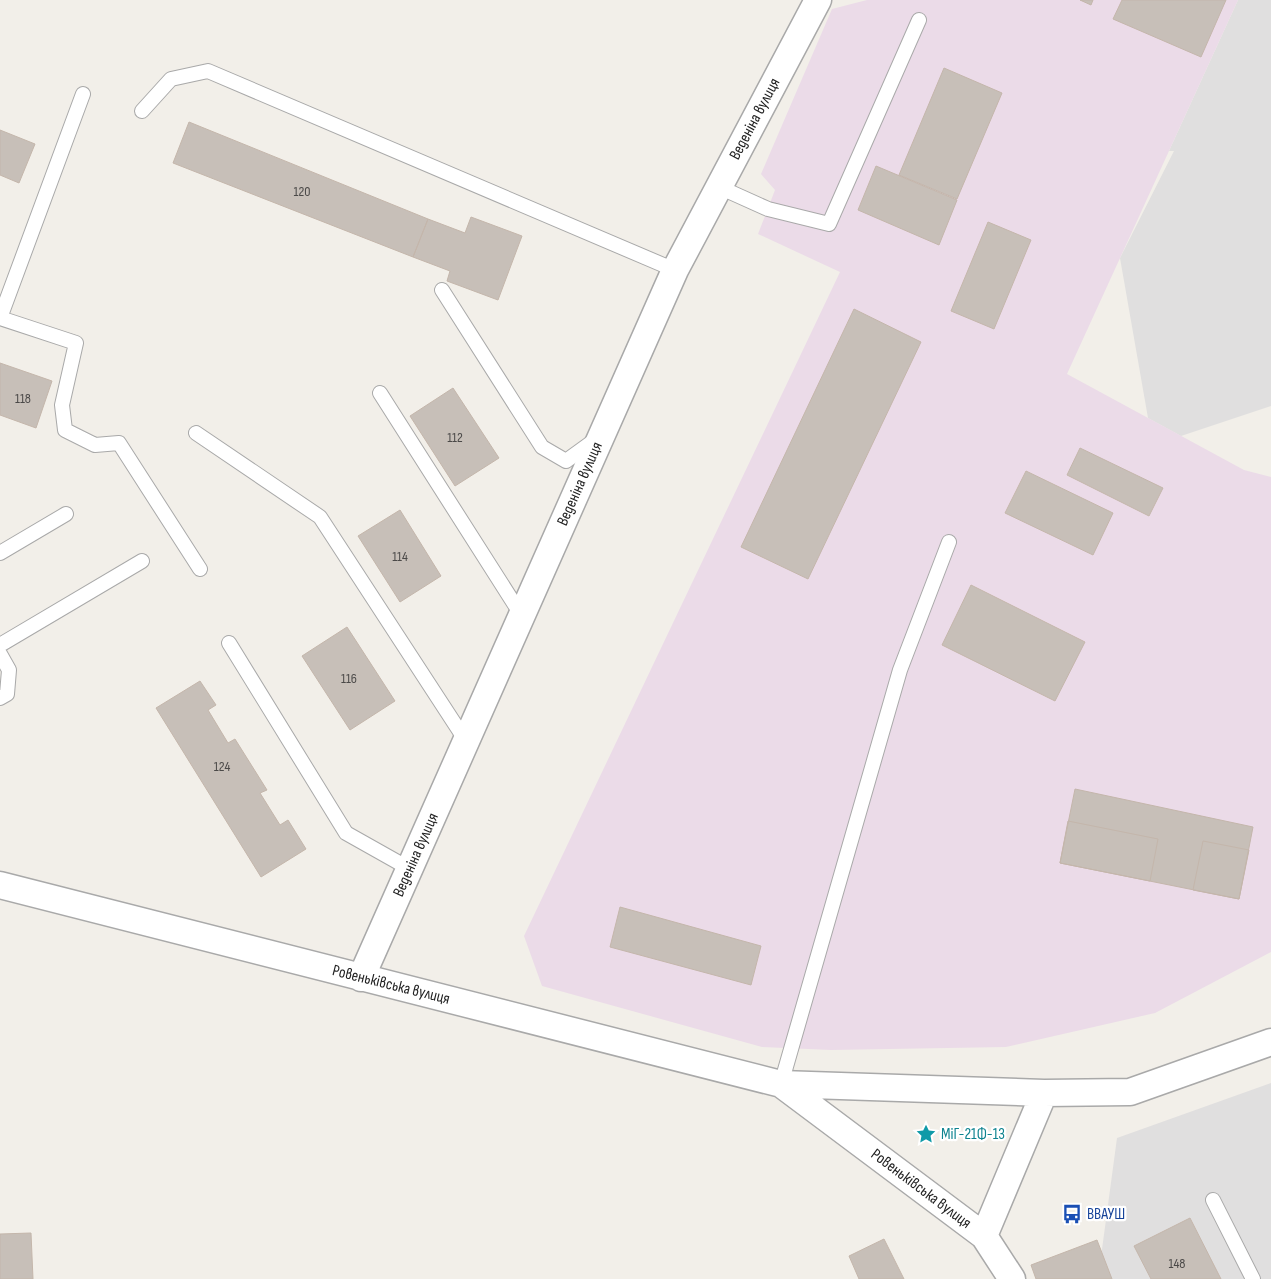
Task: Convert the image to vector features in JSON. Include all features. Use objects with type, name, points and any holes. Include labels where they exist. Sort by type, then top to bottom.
[{"type":"street","name":"Веденіна вулиця","points":[[362,978],[675,270],[818,0]]},
{"type":"street","name":"Ровеньківська вулиця","points":[[0,885],[781,1084],[1044,1093],[1130,1092],[1271,1042]]},
{"type":"street","name":"Ровеньківська вулиця","points":[[781,1084],[984,1236],[1044,1093]]},
{"type":"street","points":[[984,1236],[1012,1279]]},
{"type":"lane","points":[[719,187],[768,209],[829,224],[919,20]]},
{"type":"lane","points":[[142,111],[171,79],[208,71],[675,270]]},
{"type":"lane","points":[[83,94],[0,318],[76,343],[62,405],[65,430],[95,444],[119,443],[200,569]]},
{"type":"lane","points":[[442,290],[542,447],[566,461],[602,435]]},
{"type":"lane","points":[[380,393],[522,616]]},
{"type":"lane","points":[[196,433],[320,517],[466,741]]},
{"type":"lane","points":[[0,553],[66,514]]},
{"type":"lane","points":[[781,1084],[900,670],[949,542]]},
{"type":"lane","points":[[0,645],[142,561]]},
{"type":"lane","points":[[229,643],[346,832],[410,869]]},
{"type":"lane","points":[[0,654],[9,670],[7,694],[0,698]]},
{"type":"lane","points":[[1213,1200],[1253,1279]]},
{"type":"shaded area","points":[[867,0],[1238,0],[1067,374],[1244,470],[1271,477],[1271,952],[1155,1013],[1006,1047],[831,1050],[762,1047],[542,986],[524,936],[840,272],[758,234],[775,190],[761,174],[832,9]]},
{"type":"shaded area","points":[[1238,0],[1271,0],[1271,406],[1181,436],[1148,418],[1120,258],[1174,151],[1169,151]]},
{"type":"shaded area","points":[[1271,1083],[1271,1279],[1098,1279],[1117,1138]]},
{"type":"building","points":[[1080,0],[1093,0],[1091,5]]},
{"type":"building","points":[[1122,0],[1226,0],[1201,57],[1113,19]]},
{"type":"building","points":[[944,68],[1002,93],[957,199],[899,175]]},
{"type":"building","points":[[189,122],[428,219],[413,257],[173,163]]},
{"type":"building","points":[[0,130],[35,144],[19,183],[0,175]]},
{"type":"building","points":[[876,166],[957,200],[939,245],[858,210]]},
{"type":"building","points":[[471,217],[522,236],[498,300],[447,281],[450,271],[413,257],[428,219],[465,233]]},
{"type":"building","points":[[988,222],[1031,240],[994,329],[951,311]]},
{"type":"building","points":[[854,309],[921,342],[808,579],[741,547]]},
{"type":"building","points":[[0,363],[52,381],[36,428],[0,415]]},
{"type":"building","points":[[453,388],[499,458],[455,486],[410,416]]},
{"type":"building","points":[[1080,448],[1163,488],[1149,516],[1067,475]]},
{"type":"building","points":[[1026,471],[1113,513],[1093,555],[1005,513]]},
{"type":"building","points":[[400,510],[441,576],[400,602],[358,536]]},
{"type":"building","points":[[971,585],[1085,642],[1055,701],[942,645]]},
{"type":"building","points":[[347,627],[395,701],[350,730],[302,656]]},
{"type":"building","points":[[200,681],[216,705],[208,710],[228,743],[235,739],[267,790],[260,793],[280,825],[288,820],[306,849],[261,877],[156,708]]},
{"type":"building","points":[[1075,789],[1253,827],[1239,899],[1060,863]]},
{"type":"building","points":[[1068,821],[1158,839],[1150,881],[1060,863]]},
{"type":"building","points":[[1203,841],[1249,850],[1239,899],[1193,890]]},
{"type":"building","points":[[620,907],[761,946],[751,985],[610,947]]},
{"type":"building","points":[[1190,1218],[1221,1279],[1151,1279],[1134,1246]]},
{"type":"building","points":[[31,1233],[33,1279],[0,1279],[0,1234]]},
{"type":"building","points":[[884,1239],[904,1279],[859,1279],[849,1256]]},
{"type":"building","points":[[1097,1240],[1112,1279],[1036,1279],[1031,1265]]},
{"type":"place","name":"МіГ-21Ф-13","points":[[926,1134]]},
{"type":"place","name":"ВВАУШ","points":[[1072,1214]]}]
